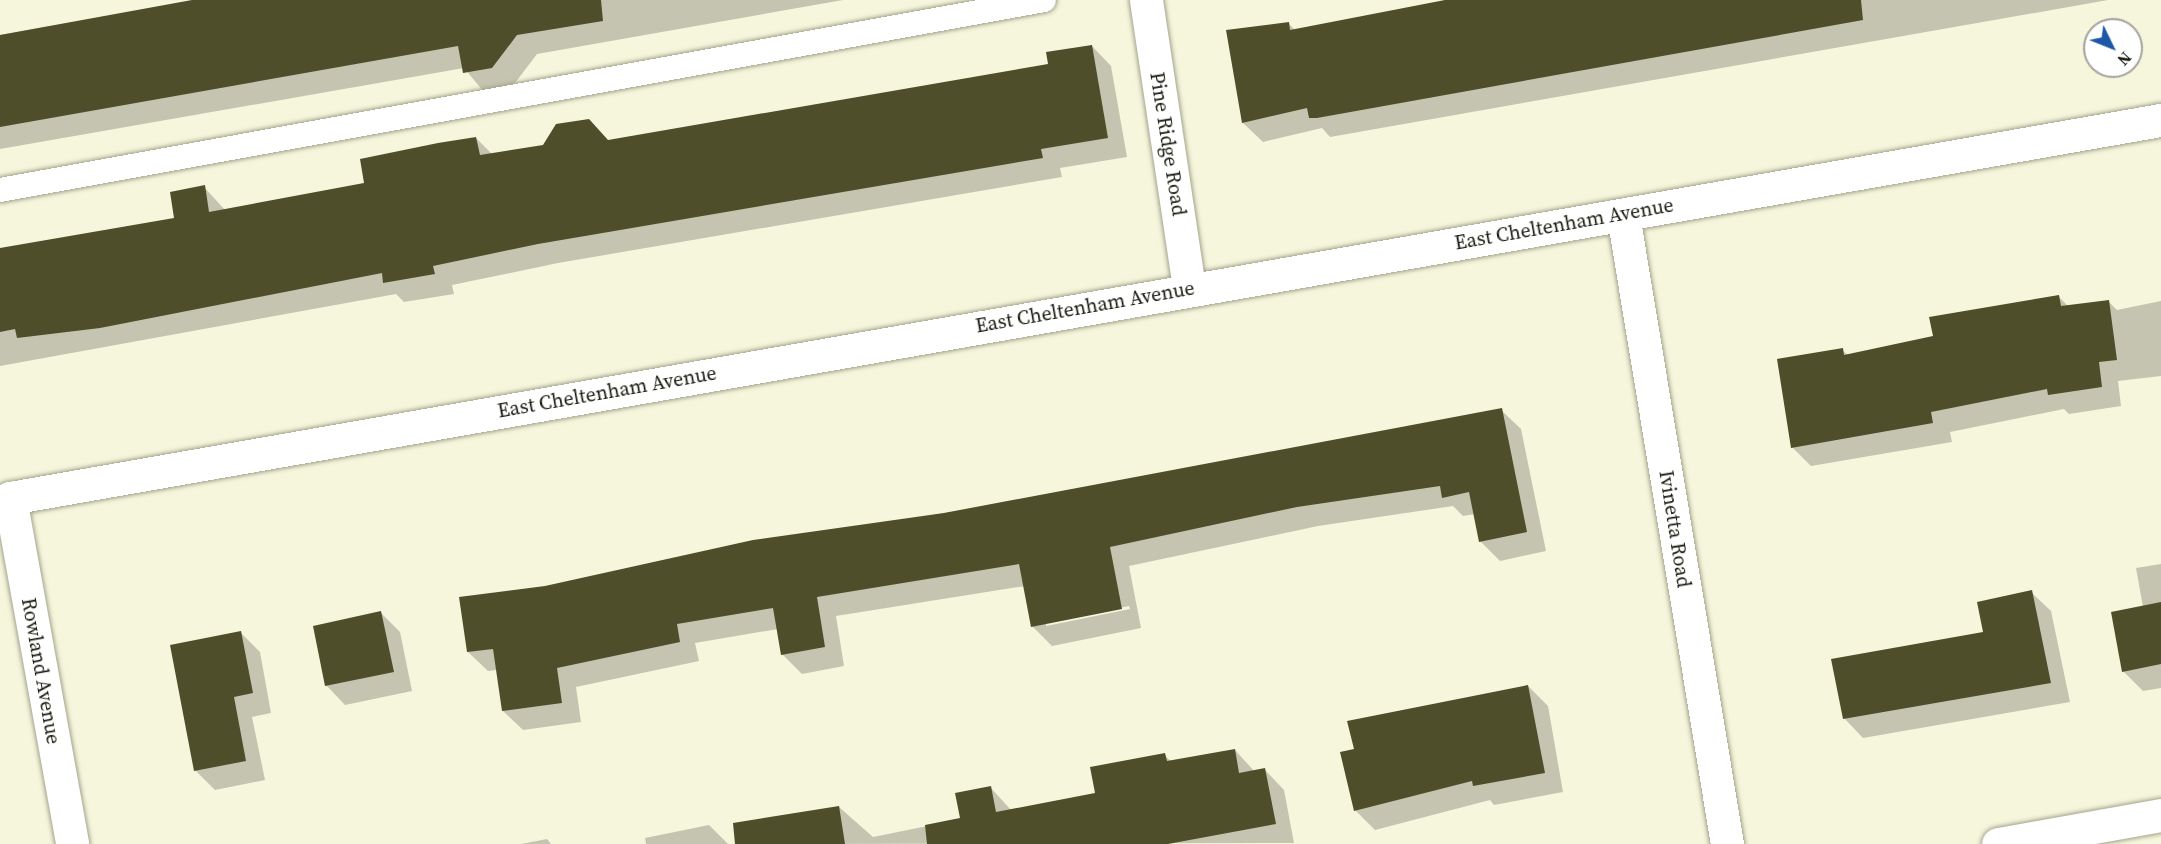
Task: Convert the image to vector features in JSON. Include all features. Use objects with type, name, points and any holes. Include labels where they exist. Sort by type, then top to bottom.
[{"type":"main road","name":"Pine Ridge Road","points":[[1146,0],[1189,288]]},
{"type":"main road","name":"East Cheltenham Avenue","points":[[3,499],[1189,288],[1623,215],[2161,120]]},
{"type":"main road","name":"Ivinetta Road","points":[[1623,215],[1727,844]]},
{"type":"main road","name":"Rowland Avenue","points":[[3,499],[72,844]]},
{"type":"main road","points":[[1998,844],[2161,815]]},
{"type":"lane","points":[[0,190],[1044,0]]},
{"type":"building","points":[[192,0],[601,0],[603,21],[517,35],[492,68],[463,73],[458,46],[0,127],[0,35]]},
{"type":"building","points":[[1445,0],[1861,0],[1863,20],[1317,118],[1309,118],[1307,108],[1242,123],[1226,30],[1289,22],[1290,30]]},
{"type":"building","points":[[1092,45],[1108,138],[1041,149],[1043,158],[538,244],[433,266],[435,274],[383,283],[382,273],[100,328],[17,338],[15,329],[0,332],[0,248],[174,218],[170,192],[205,185],[209,212],[364,183],[360,159],[438,143],[476,137],[480,155],[543,145],[556,124],[589,119],[608,140],[1048,64],[1046,52]]},
{"type":"building","points":[[2059,295],[2061,306],[2109,300],[2117,360],[2099,362],[2102,387],[2048,395],[2047,389],[1931,412],[1933,423],[1791,448],[1777,359],[1843,348],[1844,355],[1933,336],[1929,317]]},
{"type":"building","points":[[1502,408],[1527,532],[1479,542],[1469,492],[1442,498],[1440,486],[1297,507],[1110,547],[1122,609],[1031,627],[1019,564],[817,597],[825,647],[781,655],[773,608],[677,624],[680,642],[557,668],[562,703],[502,711],[493,649],[467,652],[459,597],[545,586],[753,540],[944,513]]},
{"type":"building","points":[[2032,590],[2051,683],[1843,719],[1831,659],[1983,632],[1977,602]]},
{"type":"building","points":[[2161,602],[2161,664],[2122,672],[2111,612]]},
{"type":"building","points":[[381,611],[394,672],[325,686],[313,626]]},
{"type":"building","points":[[241,631],[253,693],[234,697],[246,761],[194,771],[170,645]]},
{"type":"building","points":[[1528,685],[1545,773],[1473,786],[1472,781],[1354,811],[1340,752],[1354,749],[1347,721]]},
{"type":"building","points":[[1235,749],[1239,773],[1265,768],[1276,824],[1168,844],[927,844],[925,825],[960,818],[955,793],[991,786],[996,812],[1095,793],[1090,767],[1165,753],[1167,761]]},
{"type":"building","points":[[839,806],[845,844],[735,844],[733,823]]}]
